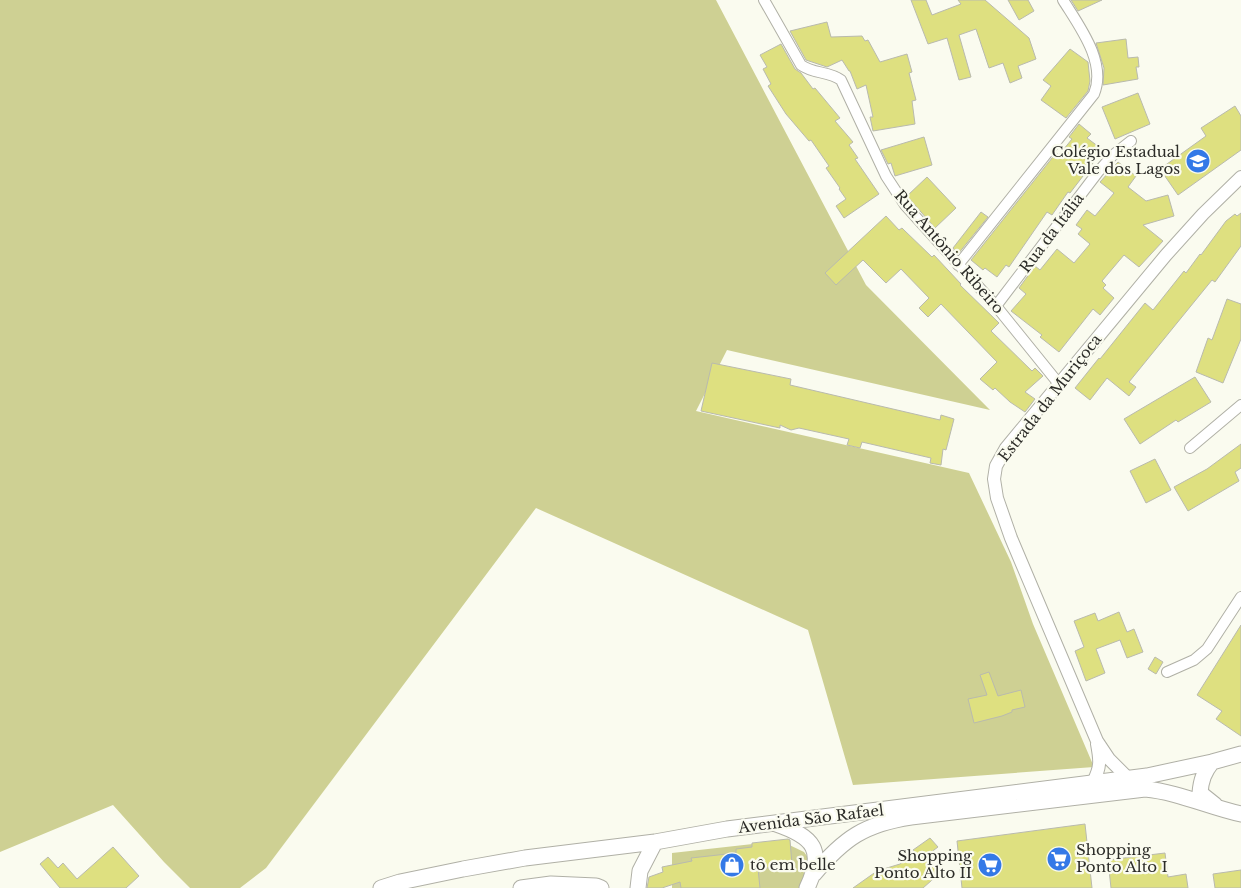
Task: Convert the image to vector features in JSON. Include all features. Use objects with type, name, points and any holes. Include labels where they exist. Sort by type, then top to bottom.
[{"type":"main road","name":"Avenida São Rafael","points":[[381,888],[400,882],[525,858],[655,842],[727,829],[1127,777],[1147,776],[1241,754]]},
{"type":"main road","points":[[1212,762],[1205,771],[1201,781],[1200,793],[1220,809]]},
{"type":"main road","name":"Avenida São Rafael","points":[[814,874],[827,858],[852,837],[877,824],[892,820],[1145,789],[1160,790],[1241,814]]},
{"type":"main road","points":[[775,824],[793,830],[811,844],[816,853],[817,862],[814,874],[807,888]]},
{"type":"main road","points":[[638,888],[640,871],[655,842]]},
{"type":"main road","points":[[521,888],[550,884],[596,886],[601,888]]},
{"type":"street","name":"Rua Antônio Ribeiro","points":[[764,0],[802,65],[808,70],[836,76],[840,80],[886,176],[898,196],[996,306],[1059,384]]},
{"type":"street","points":[[958,265],[1094,94],[1097,86],[1096,64],[1084,35],[1063,0]]},
{"type":"street","name":"Rua da Itália","points":[[996,306],[1098,172],[1112,156],[1132,141]]},
{"type":"street","name":"Estrada da Muriçoca","points":[[1127,777],[1109,759],[1097,741],[1011,538],[997,498],[994,479],[1000,457],[1059,384],[1166,255],[1203,214],[1241,177]]},
{"type":"street","points":[[1190,448],[1241,405]]},
{"type":"street","points":[[1167,672],[1194,660],[1207,649],[1241,597]]},
{"type":"street","name":"Estrada da Muriçoca","points":[[1093,782],[1099,772],[1100,765],[1097,741]]},
{"type":"green space","points":[[0,0],[716,0],[866,285],[990,410],[727,350],[696,411],[969,473],[1011,562],[1033,624],[1094,767],[853,785],[808,630],[536,508],[266,868],[240,888],[190,888],[113,805],[0,852]]},
{"type":"green space","points":[[781,841],[804,852],[812,863],[802,888],[672,888],[672,853]]},
{"type":"building","points":[[911,0],[926,0],[932,15],[961,4],[958,0],[985,0],[1029,38],[1036,59],[1018,66],[1022,78],[1010,83],[1003,63],[989,68],[976,29],[959,35],[971,77],[959,80],[947,38],[928,44]]},
{"type":"building","points":[[1008,0],[1028,0],[1034,11],[1019,20]]},
{"type":"building","points":[[1071,0],[1102,0],[1078,11]]},
{"type":"building","points":[[827,22],[831,37],[862,36],[865,41],[868,40],[880,62],[907,54],[912,72],[909,73],[916,100],[912,101],[915,124],[873,131],[870,117],[873,117],[866,85],[857,89],[850,71],[842,60],[827,67],[806,60],[790,31]]},
{"type":"building","points":[[1126,39],[1128,58],[1138,57],[1139,67],[1136,67],[1138,79],[1103,85],[1104,68],[1096,43]]},
{"type":"building","points":[[781,44],[795,69],[801,73],[813,89],[815,88],[840,118],[835,121],[853,142],[849,145],[858,158],[855,159],[879,194],[844,218],[836,206],[846,199],[826,168],[829,166],[811,140],[809,141],[786,114],[768,86],[771,84],[763,69],[767,67],[760,55]]},
{"type":"building","points":[[1070,49],[1088,62],[1090,81],[1088,91],[1066,118],[1041,100],[1051,86],[1043,80]]},
{"type":"building","points":[[1138,93],[1150,124],[1115,139],[1102,107]]},
{"type":"building","points":[[1235,106],[1241,116],[1241,150],[1178,195],[1160,169],[1206,136],[1201,128]]},
{"type":"building","points":[[1079,124],[1091,134],[1087,138],[1103,150],[1070,193],[1068,192],[1052,215],[1047,212],[1009,267],[1006,265],[997,277],[985,268],[983,270],[971,260],[1056,153],[1059,155],[1072,139],[1069,137]]},
{"type":"building","points":[[924,137],[932,165],[895,176],[891,163],[888,164],[881,150]]},
{"type":"building","points":[[1118,162],[1136,176],[1128,187],[1146,201],[1168,195],[1174,216],[1143,225],[1163,241],[1139,267],[1124,255],[1102,281],[1106,285],[1103,288],[1114,298],[1100,315],[1093,309],[1059,352],[1040,337],[1042,335],[1011,311],[1026,294],[1019,288],[1035,266],[1040,270],[1057,249],[1074,263],[1090,244],[1078,234],[1082,229],[1076,225],[1087,210],[1095,216],[1114,193],[1100,182]]},
{"type":"building","points":[[927,177],[956,208],[935,228],[907,196]]},
{"type":"building","points":[[981,212],[988,217],[958,254],[953,248]]},
{"type":"building","points":[[1241,213],[1241,246],[1215,282],[1212,280],[1129,382],[1136,387],[1129,396],[1107,378],[1090,400],[1075,388],[1145,303],[1153,310],[1184,271],[1186,273],[1201,255],[1226,221],[1235,214],[1237,216]]},
{"type":"building","points":[[886,216],[899,230],[902,228],[932,257],[934,255],[960,285],[999,323],[991,331],[1032,371],[1035,368],[1043,376],[1025,392],[1035,399],[1025,412],[1010,402],[995,388],[993,390],[980,379],[997,362],[941,304],[928,317],[919,308],[929,298],[901,269],[886,283],[863,260],[836,285],[825,273]]},
{"type":"building","points":[[1227,299],[1241,304],[1241,339],[1223,383],[1196,372],[1208,338],[1212,340]]},
{"type":"building","points":[[712,363],[791,379],[790,385],[940,420],[941,415],[954,419],[946,450],[943,449],[941,465],[930,463],[931,458],[862,442],[860,448],[847,445],[849,439],[799,428],[791,430],[780,425],[780,428],[701,411]]},
{"type":"building","points":[[1195,377],[1211,402],[1178,422],[1176,420],[1140,444],[1124,419]]},
{"type":"building","points":[[1241,444],[1241,468],[1235,472],[1239,481],[1188,511],[1174,487],[1207,469]]},
{"type":"building","points":[[1155,459],[1171,490],[1146,503],[1130,471]]},
{"type":"building","points":[[1119,612],[1127,632],[1134,629],[1143,652],[1127,658],[1120,640],[1096,649],[1105,673],[1086,681],[1075,651],[1084,647],[1074,621],[1095,613],[1098,621]]},
{"type":"building","points":[[1241,625],[1241,736],[1216,719],[1222,711],[1197,695]]},
{"type":"building","points":[[1155,657],[1163,662],[1156,674],[1148,669]]},
{"type":"building","points":[[989,672],[998,696],[1021,690],[1025,707],[1012,710],[1012,712],[1002,716],[974,723],[968,699],[987,695],[980,675]]},
{"type":"building","points":[[1085,824],[1092,888],[962,888],[957,841]]},
{"type":"building","points":[[930,838],[938,847],[926,856],[940,873],[923,888],[853,888],[877,871],[900,864],[915,853],[913,850]]},
{"type":"building","points":[[790,840],[792,865],[758,869],[760,888],[681,888],[680,882],[662,888],[647,888],[649,877],[663,872],[662,867],[692,861],[691,858],[736,853],[736,849],[752,847],[752,843]]},
{"type":"building","points":[[113,847],[139,876],[126,888],[60,888],[40,864],[48,857],[58,868],[63,863],[77,879]]},
{"type":"building","points":[[1165,853],[1168,877],[1186,874],[1188,888],[1111,888],[1108,860]]},
{"type":"building","points":[[1241,870],[1241,888],[1215,888],[1213,874]]},
{"type":"place","name":"Colégio Estadual Vale dos Lagos","points":[[1198,161]]},
{"type":"place","name":"Shopping Ponto Alto I","points":[[1059,859]]},
{"type":"place","name":"tô em belle","points":[[732,865]]},
{"type":"place","name":"Shopping Ponto Alto II","points":[[990,865]]}]
